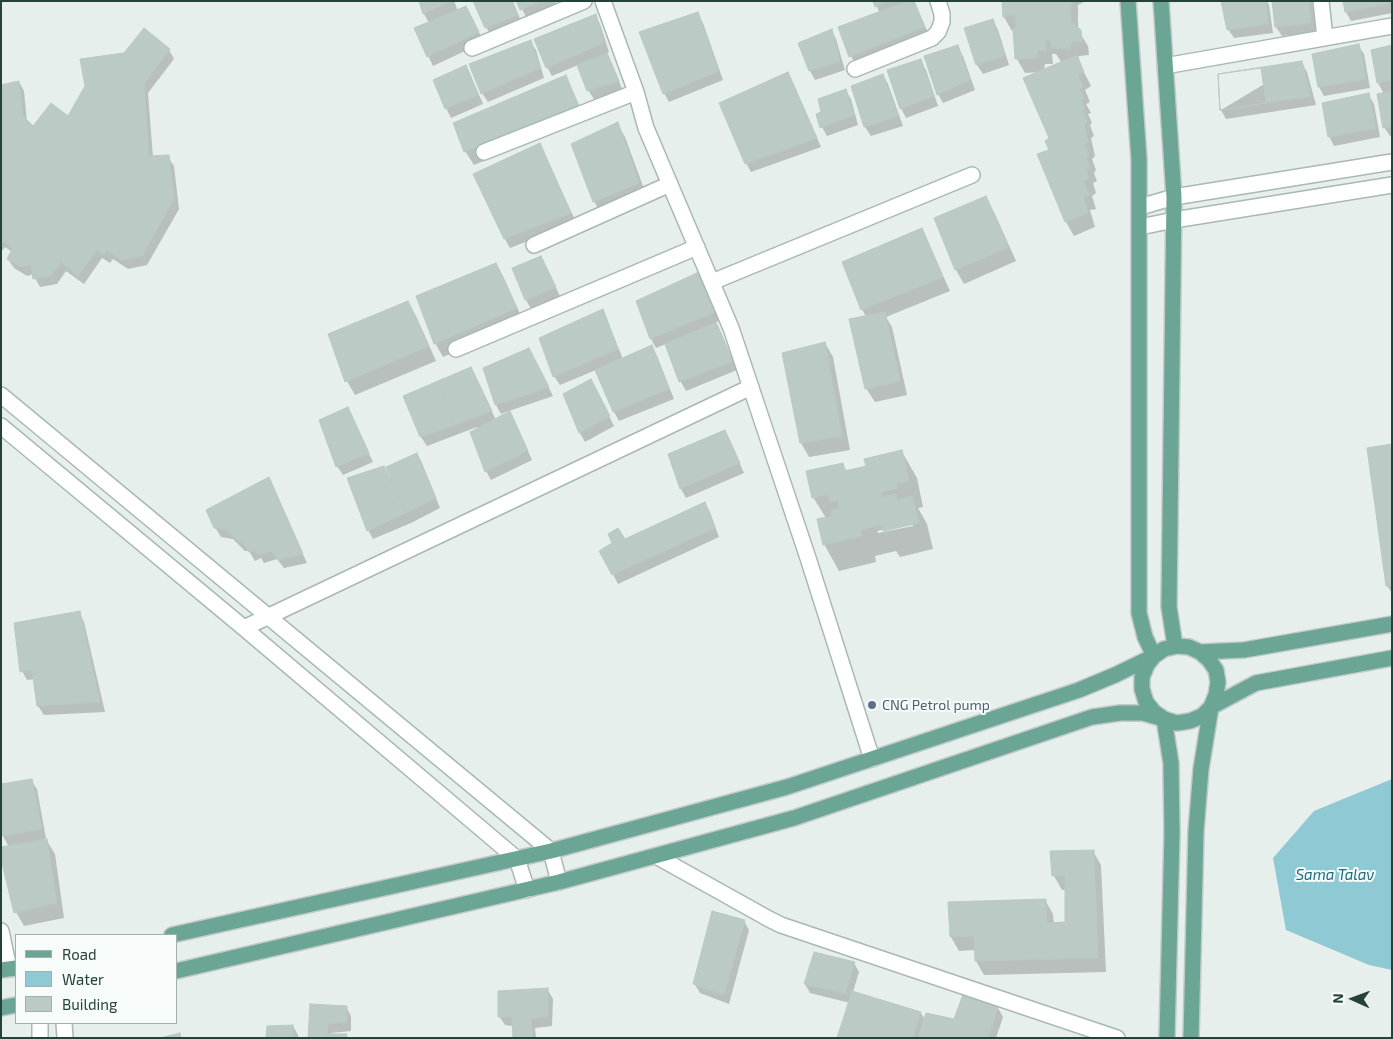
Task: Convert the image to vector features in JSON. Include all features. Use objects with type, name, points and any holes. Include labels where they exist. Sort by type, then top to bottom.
[{"type":"main road","points":[[1128,1],[1139,160],[1140,207],[1139,613],[1145,637],[1154,656]]},
{"type":"main road","points":[[1161,1],[1174,197],[1169,607],[1175,646]]},
{"type":"main road","points":[[1200,652],[1244,650],[1392,624]]},
{"type":"main road","points":[[177,934],[551,851],[787,787],[1079,690],[1115,675],[1164,649],[1175,646],[1189,647],[1200,652],[1210,660],[1216,670],[1218,682],[1216,695],[1211,707],[1200,769],[1196,831],[1191,1038]]},
{"type":"main road","points":[[1154,656],[1144,671],[1142,689],[1146,702],[1154,712],[1164,719],[1171,763],[1172,833],[1167,1038]]},
{"type":"main road","points":[[178,971],[528,890],[794,818],[1092,717],[1120,713],[1143,713],[1177,722],[1190,721],[1202,716],[1211,707],[1256,683],[1392,658]]},
{"type":"main road","points":[[1,1008],[15,1005]]},
{"type":"street","points":[[472,48],[584,1]]},
{"type":"street","points":[[603,1],[636,92],[646,128],[731,328],[808,558],[872,759]]},
{"type":"street","points":[[855,70],[932,38],[938,32],[942,22],[938,1]]},
{"type":"street","points":[[1321,1],[1325,38]]},
{"type":"street","points":[[1165,66],[1392,26]]},
{"type":"street","points":[[484,152],[636,92]]},
{"type":"street","points":[[1140,207],[1174,197],[1392,162]]},
{"type":"street","points":[[712,282],[972,175]]},
{"type":"street","points":[[534,245],[670,184]]},
{"type":"street","points":[[1140,227],[1392,185]]},
{"type":"street","points":[[456,349],[697,247]]},
{"type":"street","points":[[244,628],[751,387]]},
{"type":"street","points":[[1,395],[551,851],[559,882]]},
{"type":"street","points":[[1,426],[517,859],[528,890]]},
{"type":"street","points":[[656,856],[781,925],[1117,1038]]},
{"type":"street","points":[[1,931],[9,969]]},
{"type":"street","points":[[40,1024],[40,1038]]},
{"type":"street","points":[[64,1024],[65,1038]]},
{"type":"water","name":"Sama Talav","points":[[1392,779],[1392,970],[1369,965],[1286,930],[1273,858],[1314,811]]},
{"type":"building","points":[[419,1],[451,1],[423,14]]},
{"type":"building","points":[[473,1],[512,1],[518,15],[485,28]]},
{"type":"building","points":[[516,1],[542,1],[520,10]]},
{"type":"building","points":[[873,1],[889,1],[875,7]]},
{"type":"building","points":[[908,1],[914,1],[925,27],[849,57],[838,27]]},
{"type":"building","points":[[1002,1],[1071,1],[1071,22],[1081,30],[1082,41],[1072,42],[1070,49],[1051,48],[1051,40],[1045,40],[1046,51],[1038,50],[1037,58],[1015,59],[1013,29],[1016,29],[1015,15],[1003,17]]},
{"type":"building","points":[[1221,1],[1266,1],[1268,24],[1227,30]]},
{"type":"building","points":[[1272,1],[1309,1],[1311,23],[1275,27]]},
{"type":"building","points":[[1343,1],[1392,1],[1392,3],[1345,12]]},
{"type":"building","points":[[466,6],[479,32],[427,57],[414,28]]},
{"type":"building","points":[[698,12],[719,71],[663,94],[639,32]]},
{"type":"building","points":[[596,14],[604,43],[546,68],[534,39]]},
{"type":"building","points":[[993,19],[1005,56],[976,65],[964,28]]},
{"type":"building","points":[[144,28],[170,49],[144,84],[149,156],[169,155],[174,199],[142,256],[121,260],[107,250],[104,255],[97,250],[78,276],[61,262],[52,275],[33,279],[31,264],[21,267],[7,259],[13,248],[1,240],[1,85],[19,81],[23,116],[33,126],[51,103],[68,116],[85,86],[80,59],[124,53]]},
{"type":"building","points":[[832,29],[840,61],[809,71],[798,43]]},
{"type":"building","points":[[531,40],[540,68],[481,94],[469,64]]},
{"type":"building","points":[[1359,44],[1366,79],[1318,87],[1312,54]]},
{"type":"building","points":[[958,45],[970,80],[937,95],[924,56]]},
{"type":"building","points":[[1392,45],[1392,80],[1377,83],[1371,50]]},
{"type":"building","points":[[607,53],[619,81],[587,91],[577,65]]},
{"type":"building","points":[[1077,55],[1084,72],[1078,75],[1083,87],[1079,89],[1084,98],[1081,100],[1085,108],[1083,110],[1087,122],[1084,124],[1088,141],[1085,144],[1089,156],[1086,158],[1090,167],[1086,169],[1089,179],[1084,181],[1089,195],[1083,196],[1088,213],[1065,222],[1037,154],[1049,150],[1045,141],[1049,138],[1023,78]]},
{"type":"building","points":[[921,59],[934,96],[900,109],[887,70]]},
{"type":"building","points":[[1302,61],[1311,96],[1220,110],[1218,74]]},
{"type":"building","points":[[466,65],[478,95],[445,109],[433,80]]},
{"type":"building","points":[[1261,68],[1266,103],[1220,110],[1218,74]]},
{"type":"building","points":[[788,72],[817,138],[745,164],[719,103]]},
{"type":"building","points":[[883,74],[898,116],[864,127],[851,86]]},
{"type":"building","points":[[566,75],[578,105],[464,152],[453,123]]},
{"type":"building","points":[[846,89],[854,115],[820,128],[816,114],[821,112],[818,99]]},
{"type":"building","points":[[1392,91],[1392,126],[1383,128],[1377,94]]},
{"type":"building","points":[[1369,93],[1376,128],[1328,137],[1322,103]]},
{"type":"building","points":[[618,122],[639,183],[593,202],[571,144]]},
{"type":"building","points":[[540,143],[571,213],[504,239],[473,174]]},
{"type":"building","points":[[986,196],[1009,247],[955,270],[934,218]]},
{"type":"building","points":[[922,228],[943,277],[861,310],[842,262]]},
{"type":"building","points":[[541,256],[556,287],[525,300],[512,268]]},
{"type":"building","points":[[496,263],[517,308],[434,344],[416,296]]},
{"type":"building","points":[[699,272],[715,312],[650,339],[636,301]]},
{"type":"building","points":[[408,301],[429,346],[345,382],[328,334]]},
{"type":"building","points":[[603,309],[618,349],[553,377],[539,338]]},
{"type":"building","points":[[885,312],[900,381],[865,389],[849,319]]},
{"type":"building","points":[[716,322],[733,361],[679,382],[665,344]]},
{"type":"building","points":[[825,342],[842,436],[800,443],[782,353]]},
{"type":"building","points":[[652,345],[669,389],[613,412],[595,370]]},
{"type":"building","points":[[529,348],[549,387],[495,405],[483,368]]},
{"type":"building","points":[[471,367],[492,411],[455,425],[438,381]]},
{"type":"building","points":[[591,379],[610,416],[579,433],[563,394]]},
{"type":"building","points":[[438,381],[455,425],[420,437],[403,396]]},
{"type":"building","points":[[348,407],[369,453],[336,467],[319,420]]},
{"type":"building","points":[[510,411],[528,451],[485,472],[470,432]]},
{"type":"building","points":[[725,430],[740,463],[680,489],[668,454]]},
{"type":"building","points":[[1392,444],[1392,585],[1386,586],[1367,448]]},
{"type":"building","points":[[902,450],[909,481],[896,484],[898,488],[881,492],[882,497],[896,494],[897,500],[912,496],[919,523],[883,531],[880,525],[860,530],[862,536],[823,545],[817,519],[832,516],[831,510],[839,508],[838,500],[829,502],[828,494],[812,498],[806,471],[843,463],[845,471],[866,466],[864,459]]},
{"type":"building","points":[[417,453],[436,498],[406,513],[386,467]]},
{"type":"building","points":[[384,466],[406,513],[367,531],[347,478]]},
{"type":"building","points":[[269,477],[303,554],[278,560],[271,551],[258,555],[255,550],[249,552],[243,542],[239,542],[227,530],[214,528],[206,510]]},
{"type":"building","points":[[705,502],[715,528],[612,575],[599,551],[612,543],[608,534],[618,528],[625,539]]},
{"type":"building","points":[[80,611],[100,702],[37,706],[32,670],[20,672],[14,623]]},
{"type":"building","points":[[32,779],[42,829],[1,836],[1,784]]},
{"type":"building","points":[[47,839],[57,903],[14,913],[1,859],[1,847]]},
{"type":"building","points":[[1094,850],[1098,958],[975,961],[974,936],[950,937],[948,902],[1046,899],[1047,923],[1065,922],[1065,875],[1052,876],[1050,851]]},
{"type":"building","points":[[712,911],[745,920],[724,995],[693,984]]},
{"type":"building","points":[[814,952],[855,962],[845,994],[804,984]]},
{"type":"building","points":[[548,988],[548,1016],[531,1019],[533,1038],[513,1038],[512,1017],[498,1017],[498,991]]},
{"type":"building","points":[[852,991],[921,1012],[913,1038],[837,1038]]},
{"type":"building","points":[[964,992],[998,1007],[988,1038],[918,1038],[926,1013],[954,1019]]},
{"type":"building","points":[[310,1004],[347,1006],[347,1022],[328,1024],[327,1034],[347,1034],[346,1038],[308,1038]]},
{"type":"building","points":[[293,1025],[293,1038],[266,1038],[267,1026]]},
{"type":"building","points":[[180,1033],[181,1038],[160,1038]]},
{"type":"place","name":"CNG Petrol pump","points":[[872,705]]}]
